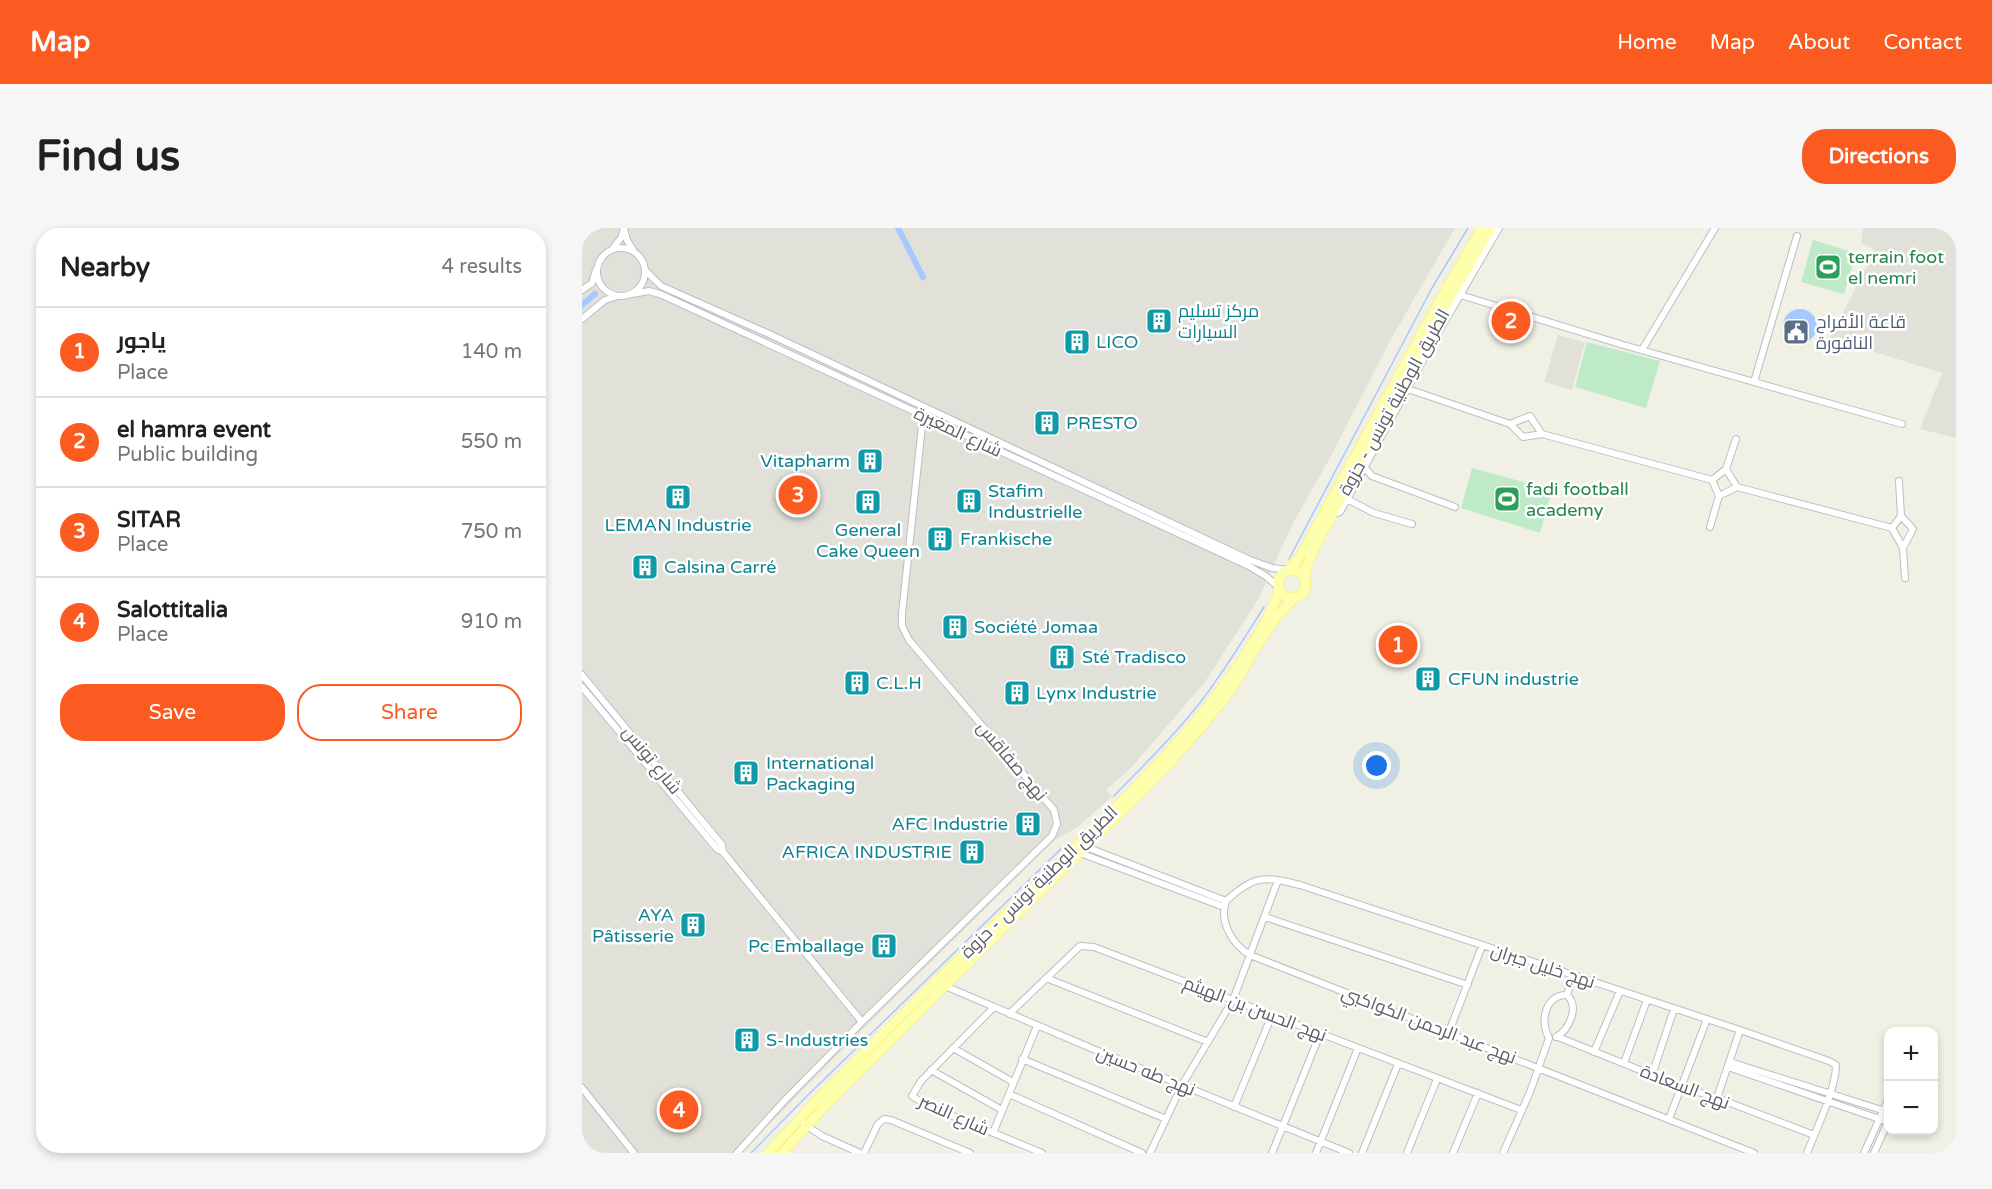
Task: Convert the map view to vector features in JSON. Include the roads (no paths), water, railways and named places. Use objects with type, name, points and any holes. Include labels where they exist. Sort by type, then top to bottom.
[{"type":"main road","name":"الطريق الوطنية تونس - حزوة","points":[[1288,570],[1306,547],[1439,302],[1482,228]]},
{"type":"main road","name":"الطريق الوطنية تونس - حزوة","points":[[1305,579],[1307,565],[1332,515],[1435,323],[1457,294],[1491,228]]},
{"type":"main road","points":[[1288,570],[1299,572],[1305,579],[1304,591],[1295,597],[1285,596],[1279,588],[1280,577],[1288,570]]},
{"type":"main road","name":"الطريق الوطنية تونس - حزوة","points":[[782,1153],[824,1093],[1112,811],[1207,708],[1243,658],[1272,609],[1279,588]]},
{"type":"main road","name":"الطريق الوطنية تونس - حزوة","points":[[768,1153],[945,986],[1165,768],[1229,691],[1281,611],[1295,597]]},
{"type":"street","points":[[582,290],[592,283],[598,264],[621,238],[624,228]]},
{"type":"street","points":[[582,320],[605,300],[632,294],[644,280],[646,271],[639,256],[627,240],[624,228]]},
{"type":"street","points":[[1332,515],[1340,512],[1457,294],[1498,228]]},
{"type":"street","points":[[1642,350],[1715,228]]},
{"type":"street","points":[[1754,382],[1797,236]]},
{"type":"street","points":[[611,250],[618,248],[633,251]]},
{"type":"street","points":[[598,264],[597,272],[603,288],[618,296]]},
{"type":"street","name":"شارع المغيرة","points":[[646,271],[661,286],[1250,560],[1272,568],[1288,570]]},
{"type":"street","name":"شارع المغيرة","points":[[632,294],[649,291],[660,294],[1249,566],[1267,576],[1279,588]]},
{"type":"street","points":[[1457,294],[1642,350],[1902,424]]},
{"type":"street","points":[[1408,388],[1510,424],[1523,437],[1542,434],[1712,480]]},
{"type":"street","name":"نهج صفاقس","points":[[737,1153],[785,1100],[862,1022],[1052,836],[1057,824],[1054,810],[909,640],[902,626],[924,407]]},
{"type":"street","points":[[1510,424],[1530,416],[1542,434]]},
{"type":"street","points":[[1712,480],[1726,469],[1737,439]]},
{"type":"street","points":[[1365,468],[1371,476],[1455,507]]},
{"type":"street","points":[[1726,469],[1737,487]]},
{"type":"street","points":[[1710,527],[1719,496],[1712,480]]},
{"type":"street","points":[[1899,481],[1901,516],[1913,529],[1903,548]]},
{"type":"street","points":[[1719,496],[1737,487],[1892,528],[1903,548],[1905,578]]},
{"type":"street","points":[[1347,499],[1374,513],[1412,524]]},
{"type":"street","points":[[1892,528],[1901,516]]},
{"type":"street","name":"شارع تونس","points":[[582,675],[862,1022]]},
{"type":"street","name":"شارع تونس","points":[[582,687],[721,849]]},
{"type":"street","points":[[1083,850],[1225,904]]},
{"type":"street","name":"نهج خليل جبران","points":[[1225,904],[1246,884],[1255,879],[1278,880],[1312,889],[1707,1018],[1833,1063],[1836,1065],[1836,1070],[1830,1093]]},
{"type":"street","points":[[1150,1153],[1182,1085],[1233,1000],[1278,880]]},
{"type":"street","name":"نهج عبد الرحمن الكواكبي","points":[[1225,904],[1226,921],[1233,942],[1250,955],[1754,1153]]},
{"type":"street","points":[[1265,917],[1467,985]]},
{"type":"street","name":"نهج الحسن بن الهيثم","points":[[1009,1014],[1080,946],[1094,948],[1521,1110]]},
{"type":"street","points":[[1449,1032],[1482,946]]},
{"type":"street","points":[[1567,995],[1573,976]]},
{"type":"street","points":[[1046,978],[1208,1042]]},
{"type":"street","name":"نهج طه حسين","points":[[945,986],[1037,1026],[1349,1153]]},
{"type":"street","points":[[1594,1052],[1620,991]]},
{"type":"street","points":[[1549,1038],[1558,1037],[1566,1029],[1573,1010],[1573,1004],[1567,995]]},
{"type":"street","points":[[1503,1153],[1530,1092],[1549,1038],[1544,1024],[1546,1010],[1556,998],[1567,995]]},
{"type":"street","points":[[1624,1063],[1647,1000]]},
{"type":"street","name":"شارع النصر","points":[[994,1007],[931,1071],[912,1093],[913,1098],[1042,1153]]},
{"type":"street","points":[[1652,1075],[1674,1009]]},
{"type":"street","points":[[1234,1107],[1272,1015]]},
{"type":"street","points":[[1669,1119],[1707,1018]]},
{"type":"street","points":[[993,1133],[1037,1026]]},
{"type":"street","points":[[1717,1098],[1740,1030]]},
{"type":"street","points":[[1272,1153],[1320,1034]]},
{"type":"street","name":"نهج السعادة","points":[[1558,1037],[1682,1087],[1814,1135]]},
{"type":"street","points":[[953,1048],[1014,1082]]},
{"type":"street","points":[[1316,1153],[1358,1048]]},
{"type":"street","points":[[1023,1059],[1166,1119]]},
{"type":"street","points":[[1362,1153],[1398,1064]]},
{"type":"street","points":[[1729,1065],[1884,1110]]},
{"type":"street","points":[[1729,1065],[1884,1120]]},
{"type":"street","points":[[931,1071],[1002,1110]]},
{"type":"street","points":[[1407,1153],[1437,1079]]},
{"type":"street","points":[[582,1088],[634,1153]]},
{"type":"street","points":[[1453,1153],[1478,1093]]},
{"type":"street","points":[[1807,1153],[1830,1093]]},
{"type":"street","points":[[1009,1094],[1142,1153]]},
{"type":"street","points":[[1864,1153],[1884,1114]]},
{"type":"street","points":[[802,1123],[822,1136],[862,1153],[878,1124],[884,1119],[970,1153]]},
{"type":"street","points":[[1874,1153],[1884,1131]]},
{"type":"water","points":[[1800,309],[1812,314],[1817,326],[1812,338],[1800,343],[1788,338],[1783,326],[1788,314]]},
{"type":"waterway","points":[[898,228],[923,277]]},
{"type":"waterway","points":[[1289,559],[1432,288],[1468,228]]},
{"type":"waterway","points":[[582,305],[595,294]]},
{"type":"waterway","points":[[1114,796],[1199,704],[1264,607]]},
{"type":"waterway","points":[[751,1153],[1066,844]]},
{"type":"place","name":"terrain foot el nemri","points":[[1828,267]]},
{"type":"place","name":"مركز تسليم السيارات","points":[[1159,321]]},
{"type":"place","name":"el hamra event","points":[[1511,321]]},
{"type":"place","name":"قاعة الأفراح النافورة","points":[[1796,332]]},
{"type":"place","name":"LICO","points":[[1077,342]]},
{"type":"place","name":"PRESTO","points":[[1047,423]]},
{"type":"place","name":"Vitapharm","points":[[870,461]]},
{"type":"place","name":"SITAR","points":[[798,495]]},
{"type":"place","name":"LEMAN Industrie","points":[[678,497]]},
{"type":"place","name":"fadi football academy","points":[[1507,499]]},
{"type":"place","name":"Stafim Industrielle","points":[[969,501]]},
{"type":"place","name":"General Cake Queen","points":[[868,502]]},
{"type":"place","name":"Frankische","points":[[940,539]]},
{"type":"place","name":"Calsina Carré","points":[[645,567]]},
{"type":"place","name":"Société Jomaa","points":[[955,627]]},
{"type":"place","name":"ياجور","points":[[1398,645]]},
{"type":"place","name":"Sté Tradisco","points":[[1062,657]]},
{"type":"place","name":"CFUN industrie","points":[[1428,679]]},
{"type":"place","name":"C.L.H","points":[[857,683]]},
{"type":"place","name":"Lynx Industrie","points":[[1017,693]]},
{"type":"place","name":"International Packaging","points":[[746,773]]},
{"type":"place","name":"AFC Industrie","points":[[1028,824]]},
{"type":"place","name":"AFRICA INDUSTRIE","points":[[972,852]]},
{"type":"place","name":"AYA Pâtisserie","points":[[693,925]]},
{"type":"place","name":"Pc Emballage","points":[[884,946]]},
{"type":"place","name":"S-Industries","points":[[747,1040]]},
{"type":"place","name":"Salottitalia","points":[[679,1110]]}]
